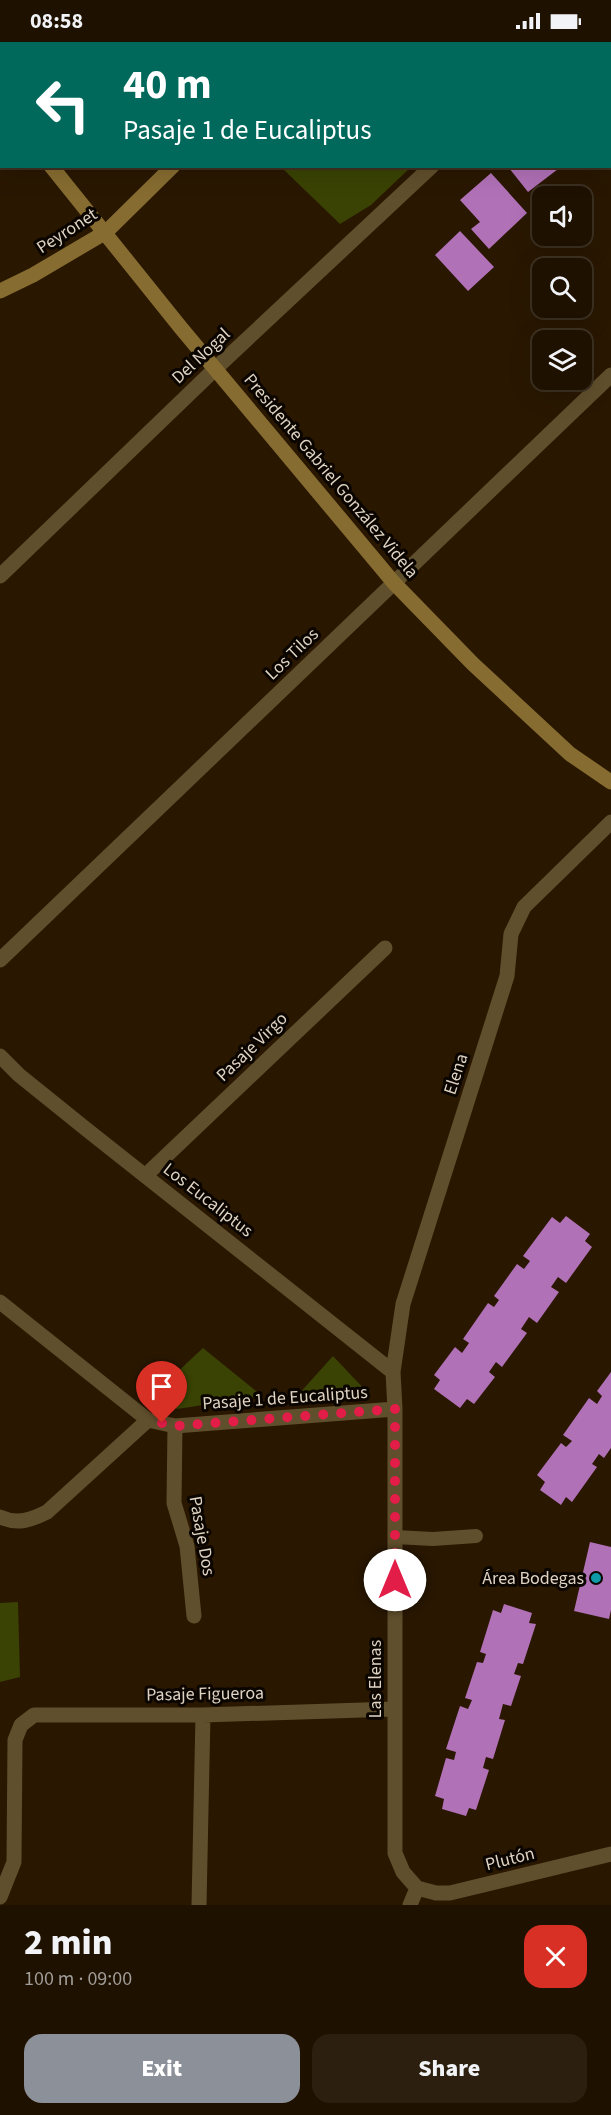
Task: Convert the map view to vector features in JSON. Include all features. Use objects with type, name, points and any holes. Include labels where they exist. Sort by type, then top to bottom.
[{"type":"main road","name":"Presidente Gabriel González Videla","points":[[53,168],[215,369],[394,583],[473,664],[570,754],[611,782]]},
{"type":"main road","name":"Peyronet","points":[[0,291],[33,276],[106,232],[171,168]]},
{"type":"street","name":"Del Nogal","points":[[0,576],[215,369],[430,168]]},
{"type":"street","name":"Los Tilos","points":[[0,960],[611,375]]},
{"type":"street","name":"Elena","points":[[393,1371],[403,1304],[507,976],[511,934],[524,907],[611,822]]},
{"type":"street","name":"Pasaje Virgo","points":[[146,1175],[385,948]]},
{"type":"street","name":"Los Eucaliptus","points":[[0,1056],[19,1075],[86,1130],[393,1371]]},
{"type":"street","points":[[0,1302],[148,1420],[47,1512],[28,1521],[0,1518]]},
{"type":"street","name":"Las Elenas","points":[[393,1371],[395,1409],[395,1853],[403,1872],[417,1888]]},
{"type":"street","name":"Pasaje 1 de Eucaliptus","points":[[148,1420],[175,1426],[395,1409]]},
{"type":"street","name":"Pasaje Dos","points":[[175,1426],[174,1503],[187,1546],[194,1616]]},
{"type":"street","name":"Pasaje Figueroa","points":[[0,1897],[14,1862],[15,1740],[21,1725],[34,1716],[203,1715],[394,1709]]},
{"type":"street","points":[[198,1905],[203,1715]]},
{"type":"street","name":"Plutón","points":[[417,1888],[436,1893],[450,1893],[611,1854]]},
{"type":"street","points":[[410,1905],[417,1888]]},
{"type":"lane","points":[[395,1537],[433,1539],[476,1536]]},
{"type":"green space","points":[[282,168],[410,168],[371,205],[340,224]]},
{"type":"green space","points":[[203,1348],[262,1396],[177,1409],[156,1392]]},
{"type":"green space","points":[[333,1356],[367,1392],[297,1396]]},
{"type":"green space","points":[[18,1602],[20,1677],[0,1682],[0,1603]]},
{"type":"building","points":[[509,168],[559,168],[536,186],[532,186],[528,192]]},
{"type":"building","points":[[491,173],[527,213],[489,249],[471,229],[480,222],[460,200]]},
{"type":"building","points":[[460,231],[494,267],[468,291],[435,255]]},
{"type":"building","points":[[566,1216],[590,1234],[585,1241],[592,1247],[566,1283],[558,1277],[551,1287],[559,1292],[537,1323],[529,1317],[521,1329],[527,1333],[502,1367],[496,1362],[489,1372],[495,1377],[474,1404],[467,1399],[460,1408],[434,1389],[440,1380],[434,1375],[455,1347],[462,1353],[469,1343],[463,1339],[488,1303],[494,1307],[499,1300],[494,1296],[517,1264],[524,1269],[530,1261],[523,1256],[552,1217],[560,1223]]},
{"type":"building","points":[[611,1372],[611,1448],[604,1458],[599,1454],[592,1464],[597,1467],[572,1502],[566,1497],[561,1505],[540,1490],[545,1482],[537,1475],[561,1443],[566,1447],[572,1441],[563,1435],[589,1398],[597,1404],[602,1396],[597,1391]]},
{"type":"building","name":"Área Bodegas","points":[[590,1542],[611,1547],[609,1619],[574,1611]]},
{"type":"building","points":[[504,1604],[532,1613],[529,1623],[536,1624],[523,1664],[518,1663],[514,1674],[521,1676],[511,1706],[503,1704],[499,1719],[505,1720],[493,1759],[486,1757],[483,1768],[489,1770],[476,1810],[469,1808],[466,1816],[442,1809],[444,1799],[435,1796],[446,1758],[454,1760],[456,1752],[446,1749],[460,1706],[468,1709],[472,1700],[465,1698],[477,1662],[483,1663],[486,1654],[480,1652],[493,1610],[501,1613]]},
{"type":"place","name":"Área Bodegas","points":[[596,1578]]},
{"type":"route","points":[[162,1423],[175,1426],[395,1409],[395,1580]]}]
